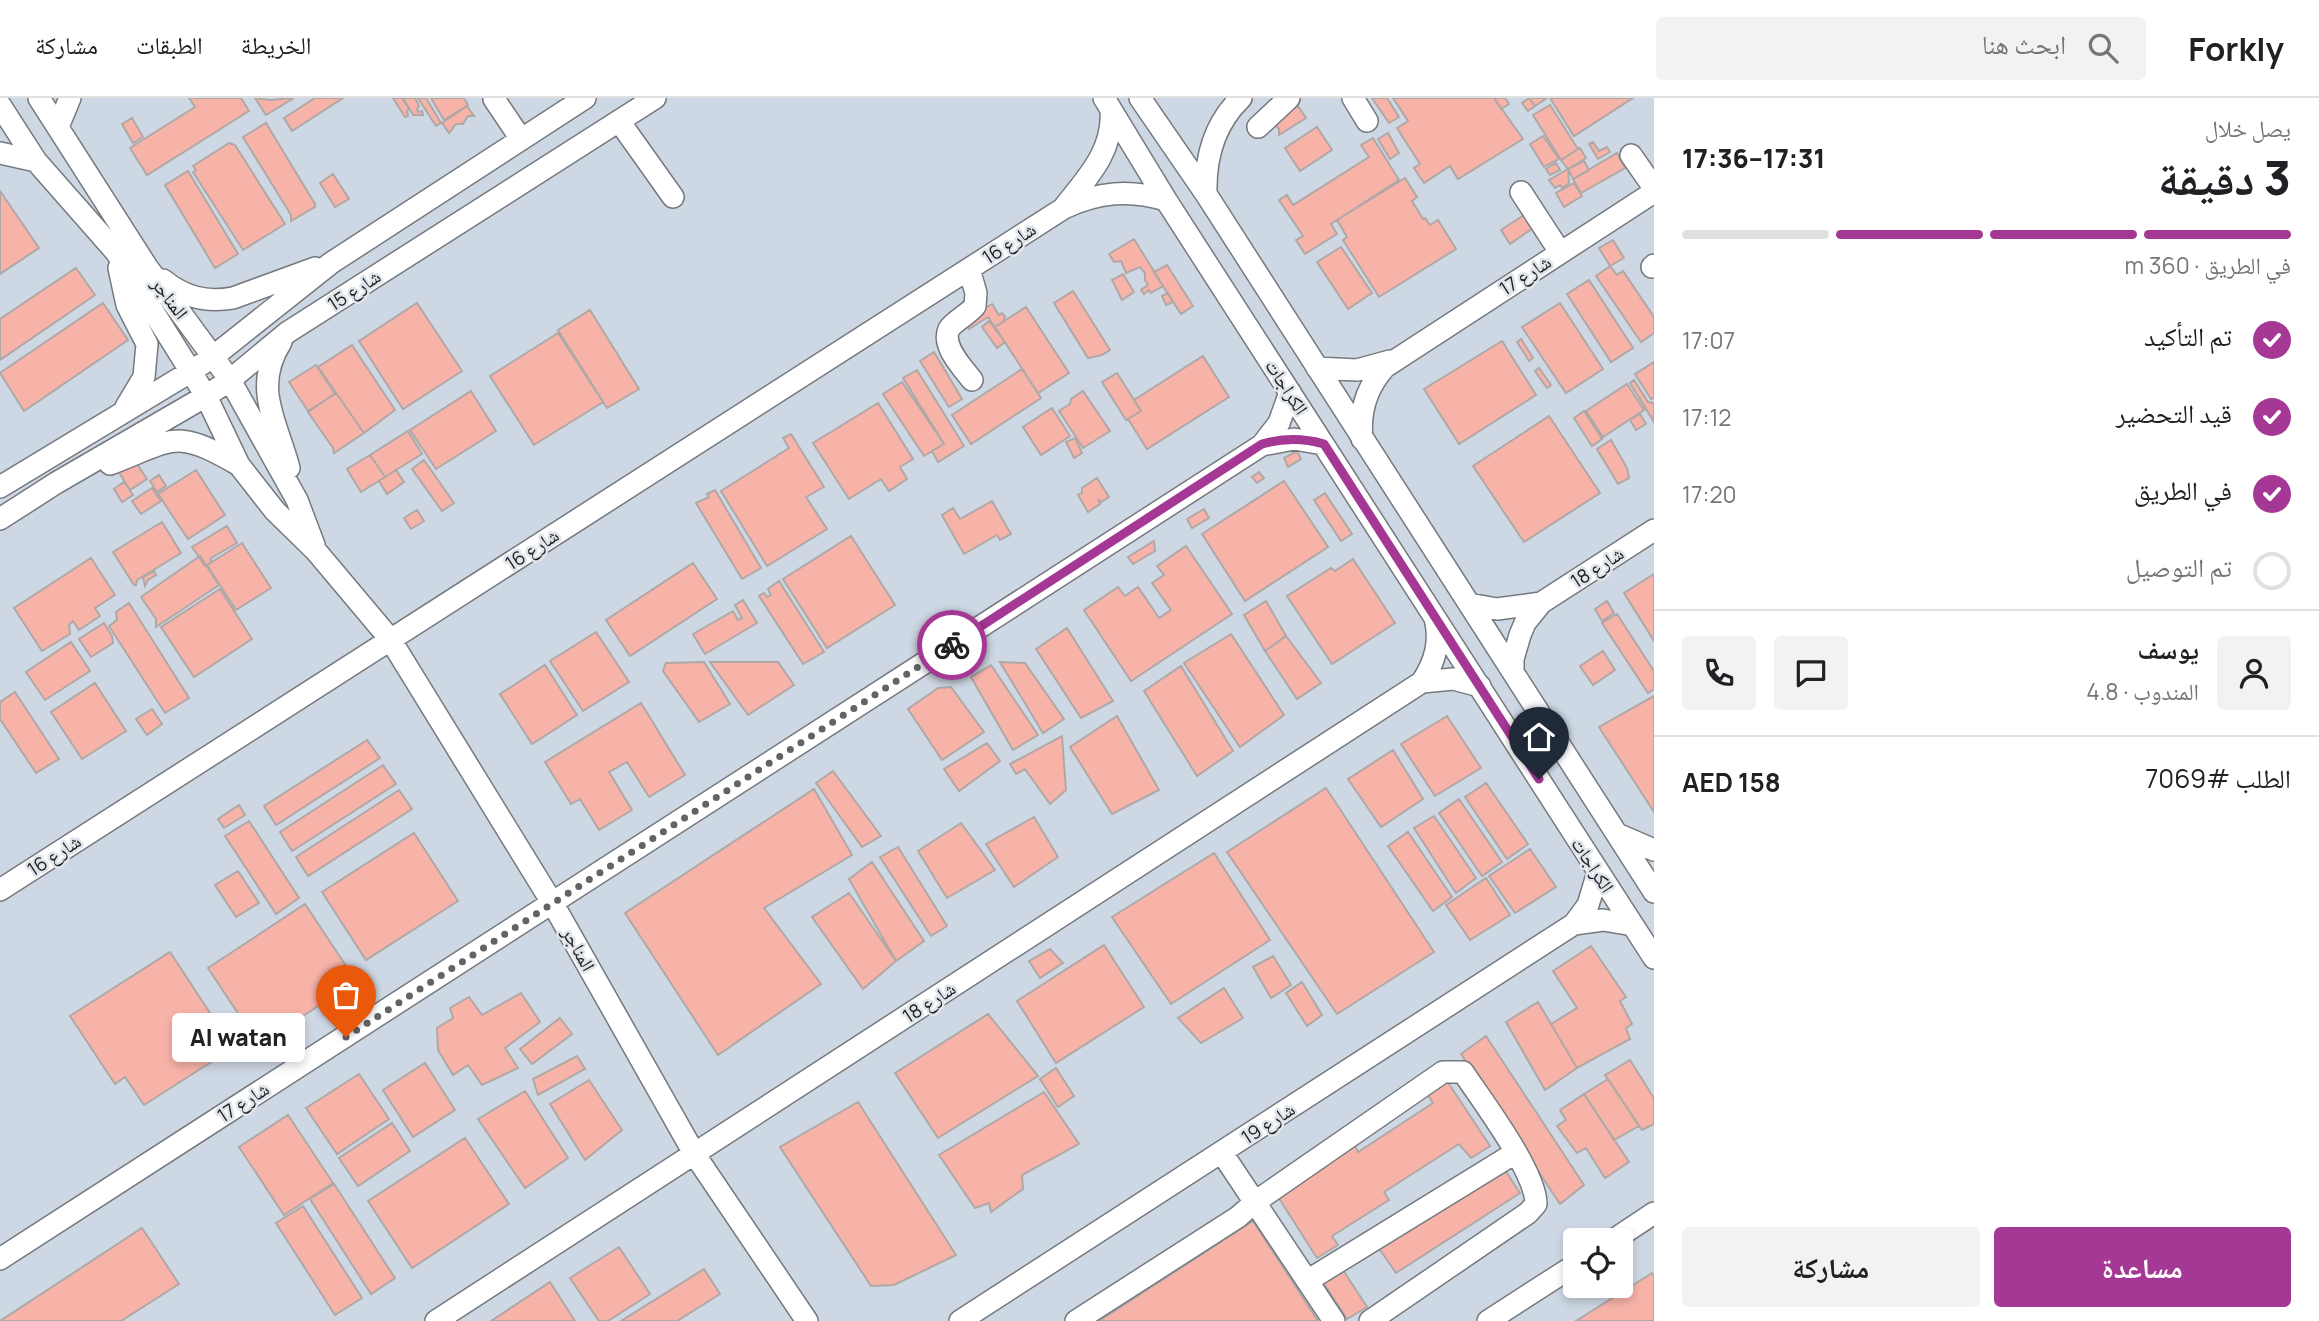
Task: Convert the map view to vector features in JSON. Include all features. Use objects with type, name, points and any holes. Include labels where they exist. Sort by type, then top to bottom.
[{"type":"street","name":"المناجر","points":[[39,98],[147,267],[230,380],[297,500]]},
{"type":"street","points":[[58,127],[70,98]]},
{"type":"street","name":"شارع 15","points":[[0,487],[190,372],[214,356],[331,262],[585,98]]},
{"type":"street","name":"شارع 15","points":[[0,519],[55,483],[206,396],[230,380],[288,332],[655,98]]},
{"type":"street","name":"الكراجات","points":[[1140,98],[1206,194],[1654,892]]},
{"type":"street","points":[[1206,194],[1205,175],[1214,138],[1222,121],[1241,98]]},
{"type":"street","points":[[1258,127],[1289,98]]},
{"type":"street","points":[[1353,98],[1367,121]]},
{"type":"street","points":[[494,99],[521,139]]},
{"type":"street","name":"الكراجات","points":[[1107,104],[1654,958]]},
{"type":"street","name":"شارع 16","points":[[1064,208],[1106,150],[1111,130],[1107,104]]},
{"type":"street","name":"المناجر","points":[[0,105],[36,161],[116,252],[206,396],[239,465],[275,511],[316,551],[390,639],[553,904],[695,1154],[807,1321]]},
{"type":"street","points":[[619,121],[673,197]]},
{"type":"street","points":[[0,153],[36,161]]},
{"type":"street","points":[[1631,155],[1654,190]]},
{"type":"street","name":"شارع 17","points":[[1362,439],[1362,413],[1370,388],[1395,358],[1654,190]]},
{"type":"street","name":"شارع 16","points":[[0,890],[1064,208],[1092,197],[1122,192],[1152,195],[1166,200]]},
{"type":"street","points":[[1521,192],[1560,252]]},
{"type":"street","name":"المناجر","points":[[116,252],[127,305],[147,344],[144,377],[124,410]]},
{"type":"street","name":"شارع 15","points":[[147,267],[166,283],[190,296],[204,300],[220,300],[233,298],[331,262]]},
{"type":"street","points":[[969,269],[976,293],[975,306],[950,329],[948,339],[951,350],[972,380]]},
{"type":"street","name":"المناجر","points":[[288,332],[270,363],[267,386],[271,414],[297,500],[316,551]]},
{"type":"street","name":"شارع 17","points":[[1317,368],[1357,370],[1395,358]]},
{"type":"street","name":"شارع 17","points":[[0,1259],[1262,444],[1279,422],[1290,392]]},
{"type":"street","name":"شارع 17","points":[[1262,444],[1294,439],[1324,444]]},
{"type":"street","name":"شارع 15","points":[[55,483],[100,469],[167,442],[182,440],[197,442],[239,465]]},
{"type":"street","name":"شارع 18","points":[[1513,672],[1513,659],[1520,635],[1532,612],[1541,603],[1654,530]]},
{"type":"street","name":"شارع 18","points":[[1469,604],[1497,609],[1541,603]]},
{"type":"street","points":[[1422,682],[1437,651],[1435,616]]},
{"type":"street","name":"شارع 18","points":[[436,1321],[1422,682],[1453,679],[1480,686]]},
{"type":"street","points":[[1617,834],[1654,850]]},
{"type":"street","name":"شارع 19","points":[[960,1321],[1574,924],[1588,905],[1598,872]]},
{"type":"street","name":"شارع 19","points":[[1574,924],[1603,920],[1633,925]]},
{"type":"street","points":[[1076,1321],[1238,1217],[1255,1202],[1443,1072],[1463,1072],[1515,1153],[1536,1191],[1536,1204],[1528,1213],[1370,1321]]},
{"type":"street","points":[[1222,1153],[1334,1321]]},
{"type":"street","points":[[1307,1281],[1515,1153]]},
{"type":"street","points":[[1632,1228],[1654,1213]]},
{"type":"street","points":[[1488,1321],[1563,1273]]},
{"type":"shaded area","points":[[0,98],[1654,98],[1654,1321],[0,1321]]},
{"type":"building","points":[[189,98],[241,98],[249,111],[147,175],[130,148],[195,107]]},
{"type":"building","points":[[255,98],[269,100],[294,98],[266,115]]},
{"type":"building","points":[[315,98],[343,98],[292,131],[284,118]]},
{"type":"building","points":[[393,98],[402,98],[409,109],[408,116],[405,117]]},
{"type":"building","points":[[403,98],[415,98],[419,106],[418,112],[422,111],[423,115],[413,115]]},
{"type":"building","points":[[418,98],[426,98],[441,123],[436,126]]},
{"type":"building","points":[[431,98],[464,98],[468,105],[444,120]]},
{"type":"building","points":[[1372,98],[1387,98],[1399,117],[1389,123]]},
{"type":"building","points":[[1393,98],[1494,98],[1523,139],[1458,179],[1450,166],[1424,183],[1414,168],[1420,164],[1397,128],[1408,121]]},
{"type":"building","points":[[1494,98],[1505,98],[1509,104],[1501,109]]},
{"type":"building","points":[[1529,98],[1535,106],[1528,111],[1522,103]]},
{"type":"building","points":[[1529,98],[1547,98],[1535,106]]},
{"type":"building","points":[[1550,98],[1633,98],[1574,136]]},
{"type":"building","points":[[1550,105],[1578,149],[1561,160],[1533,115]]},
{"type":"building","points":[[467,106],[474,116],[468,116],[463,124],[456,124],[449,133],[442,123]]},
{"type":"building","points":[[1298,106],[1306,118],[1279,135],[1279,129],[1273,122]]},
{"type":"building","points":[[132,118],[143,137],[133,143],[122,124]]},
{"type":"building","points":[[266,123],[315,204],[315,207],[291,221],[291,215],[243,137]]},
{"type":"building","points":[[1317,127],[1332,150],[1300,171],[1285,148]]},
{"type":"building","points":[[1388,133],[1399,153],[1390,159],[1378,139]]},
{"type":"building","points":[[1543,136],[1559,159],[1544,167],[1530,144]]},
{"type":"building","points":[[1373,138],[1399,180],[1331,224],[1337,234],[1305,254],[1296,240],[1303,236],[1279,200],[1287,195],[1293,205],[1369,157],[1361,145]]},
{"type":"building","points":[[1593,142],[1599,151],[1607,147],[1610,152],[1598,159],[1589,144]]},
{"type":"building","points":[[229,143],[235,145],[285,224],[243,250],[193,172],[196,170],[193,166]]},
{"type":"building","points":[[1580,148],[1586,158],[1568,169],[1561,160]]},
{"type":"building","points":[[1617,153],[1625,168],[1581,193],[1573,179]]},
{"type":"building","points":[[1584,161],[1589,170],[1573,179],[1568,169]]},
{"type":"building","points":[[1556,163],[1560,170],[1550,175],[1546,169]]},
{"type":"building","points":[[1568,169],[1569,183],[1562,188],[1560,185],[1555,188],[1549,180]]},
{"type":"building","points":[[188,171],[238,254],[215,268],[165,185]]},
{"type":"building","points":[[333,174],[349,199],[335,207],[320,183]]},
{"type":"building","points":[[1405,178],[1417,197],[1412,201],[1423,219],[1430,225],[1438,220],[1456,249],[1379,297],[1343,240],[1347,237],[1337,220]]},
{"type":"building","points":[[1574,183],[1582,196],[1564,207],[1556,193]]},
{"type":"building","points":[[0,191],[39,248],[0,274]]},
{"type":"building","points":[[1524,215],[1533,228],[1510,244],[1501,230]]},
{"type":"building","points":[[1134,239],[1163,286],[1151,293],[1149,290],[1144,294],[1141,290],[1148,285],[1145,273],[1140,267],[1126,273],[1121,261],[1114,262],[1109,254]]},
{"type":"building","points":[[1613,240],[1624,258],[1610,266],[1599,248]]},
{"type":"building","points":[[1341,247],[1372,293],[1348,309],[1317,262]]},
{"type":"building","points":[[1167,265],[1193,306],[1181,314],[1154,272]]},
{"type":"building","points":[[1610,266],[1617,275],[1623,271],[1654,317],[1654,333],[1641,342],[1596,276]]},
{"type":"building","points":[[76,268],[95,295],[0,360],[0,319]]},
{"type":"building","points":[[1123,274],[1134,292],[1122,300],[1112,280]]},
{"type":"building","points":[[1589,280],[1633,348],[1611,362],[1567,294]]},
{"type":"building","points":[[1073,291],[1110,350],[1102,355],[1088,358],[1054,303]]},
{"type":"building","points":[[1168,293],[1173,302],[1166,305],[1162,296]]},
{"type":"building","points":[[103,303],[128,340],[24,411],[0,373]]},
{"type":"building","points":[[417,303],[462,371],[403,409],[359,341]]},
{"type":"building","points":[[1560,303],[1603,369],[1566,393],[1522,327]]},
{"type":"building","points":[[992,304],[999,315],[1002,313],[1005,317],[1003,322],[995,327],[988,317],[969,329],[964,321]]},
{"type":"building","points":[[1026,307],[1069,373],[1038,393],[995,327]]},
{"type":"building","points":[[590,310],[639,389],[607,408],[558,330]]},
{"type":"building","points":[[989,321],[1005,342],[997,348],[982,327]]},
{"type":"building","points":[[558,333],[603,402],[534,445],[490,376]]},
{"type":"building","points":[[1521,339],[1533,358],[1529,361],[1517,342]]},
{"type":"building","points":[[1502,341],[1536,395],[1459,444],[1424,389]]},
{"type":"building","points":[[352,345],[395,410],[364,433],[318,367]]},
{"type":"building","points":[[934,352],[962,399],[949,407],[920,361]]},
{"type":"building","points":[[1203,356],[1229,397],[1147,449],[1128,419],[1141,411],[1134,400]]},
{"type":"building","points":[[1654,362],[1654,398],[1651,399],[1635,374]]},
{"type":"building","points":[[316,365],[335,394],[308,411],[289,382]]},
{"type":"building","points":[[1539,368],[1551,385],[1547,388],[1535,371]]},
{"type":"building","points":[[1022,369],[1041,398],[971,444],[952,415]]},
{"type":"building","points":[[917,370],[964,446],[938,462],[932,451],[944,444],[903,378]]},
{"type":"building","points":[[1117,373],[1141,411],[1126,420],[1102,382]]},
{"type":"building","points":[[1634,380],[1648,402],[1654,403],[1654,422],[1630,383]]},
{"type":"building","points":[[902,382],[944,444],[924,456],[883,394]]},
{"type":"building","points":[[1627,384],[1644,410],[1603,437],[1586,411]]},
{"type":"building","points":[[471,391],[496,431],[436,469],[410,430]]},
{"type":"building","points":[[1083,391],[1110,431],[1083,448],[1059,411]]},
{"type":"building","points":[[336,393],[364,433],[334,453],[308,412]]},
{"type":"building","points":[[878,403],[913,459],[900,467],[907,479],[889,491],[881,479],[849,499],[813,443]]},
{"type":"building","points":[[1052,408],[1070,436],[1041,455],[1023,427]]},
{"type":"building","points":[[1584,411],[1602,439],[1592,446],[1574,418]]},
{"type":"building","points":[[1640,414],[1646,424],[1636,430],[1630,420]]},
{"type":"building","points":[[1549,416],[1600,493],[1524,542],[1473,466]]},
{"type":"building","points":[[408,431],[422,454],[385,477],[370,455]]},
{"type":"building","points":[[791,434],[824,487],[806,497],[827,529],[767,566],[721,491],[789,448],[783,438]]},
{"type":"building","points":[[1075,438],[1082,453],[1074,458],[1066,442]]},
{"type":"building","points":[[1611,440],[1627,468],[1629,478],[1618,484],[1597,449]]},
{"type":"building","points":[[1297,451],[1301,459],[1288,467],[1284,458]]},
{"type":"building","points":[[370,455],[385,477],[361,492],[347,469]]},
{"type":"building","points":[[133,458],[147,479],[130,490],[117,469]]},
{"type":"building","points":[[424,460],[454,503],[442,511],[412,469]]},
{"type":"building","points":[[196,470],[225,515],[188,539],[158,494]]},
{"type":"building","points":[[396,470],[404,482],[387,494],[379,481]]},
{"type":"building","points":[[1259,472],[1264,478],[1257,483],[1252,477]]},
{"type":"building","points":[[159,475],[166,486],[157,492],[150,481]]},
{"type":"building","points":[[1097,478],[1109,497],[1101,502],[1098,499],[1100,504],[1088,512],[1078,495],[1082,493],[1082,488]]},
{"type":"building","points":[[1284,481],[1328,547],[1245,601],[1202,534]]},
{"type":"building","points":[[124,482],[133,495],[122,502],[114,489]]},
{"type":"building","points":[[152,488],[161,501],[141,514],[132,501]]},
{"type":"building","points":[[715,490],[761,568],[742,579],[696,503],[709,497],[707,494]]},
{"type":"building","points":[[1325,493],[1352,534],[1341,541],[1314,500]]},
{"type":"building","points":[[992,501],[1011,534],[1000,540],[997,535],[964,554],[942,515],[953,508],[960,519]]},
{"type":"building","points":[[1204,509],[1209,518],[1192,528],[1187,519]]},
{"type":"building","points":[[417,510],[424,521],[411,529],[404,518]]},
{"type":"building","points":[[162,522],[181,553],[137,580],[134,585],[113,552]]},
{"type":"building","points":[[227,526],[237,543],[211,558],[211,563],[205,566],[192,547]]},
{"type":"building","points":[[851,536],[895,605],[827,648],[783,579]]},
{"type":"building","points":[[1154,541],[1155,551],[1133,564],[1128,557]]},
{"type":"building","points":[[242,543],[271,588],[236,610],[207,565]]},
{"type":"building","points":[[1186,546],[1232,614],[1131,681],[1084,610],[1118,587],[1125,596],[1138,587],[1159,618],[1171,610],[1152,583],[1164,575],[1157,566]]},
{"type":"building","points":[[200,556],[219,585],[156,627],[156,619],[141,597]]},
{"type":"building","points":[[91,558],[115,595],[95,608],[100,616],[79,630],[73,621],[69,625],[70,634],[42,651],[14,608]]},
{"type":"building","points":[[1353,559],[1395,623],[1332,664],[1287,596],[1331,568],[1335,571]]},
{"type":"building","points":[[693,563],[717,599],[630,656],[606,620]]},
{"type":"building","points":[[154,571],[156,575],[148,580],[145,586],[143,577]]},
{"type":"building","points":[[1654,574],[1654,641],[1624,593]]},
{"type":"building","points":[[779,581],[824,652],[803,664],[759,596],[764,593],[767,597],[771,595],[768,589]]},
{"type":"building","points":[[220,589],[252,639],[194,677],[161,627]]},
{"type":"building","points":[[743,600],[757,623],[705,654],[693,634],[733,611],[738,620],[742,618],[735,605]]},
{"type":"building","points":[[1266,601],[1286,636],[1265,651],[1244,615]]},
{"type":"building","points":[[1607,601],[1614,613],[1602,621],[1595,609]]},
{"type":"building","points":[[129,603],[189,698],[165,713],[109,626],[117,620],[116,612]]},
{"type":"building","points":[[1617,614],[1654,671],[1654,689],[1648,693],[1602,623]]},
{"type":"building","points":[[104,623],[113,643],[91,657],[79,639]]},
{"type":"building","points":[[1067,628],[1113,701],[1081,718],[1036,649]]},
{"type":"building","points":[[596,632],[629,682],[583,711],[550,661]]},
{"type":"building","points":[[1231,634],[1284,715],[1240,747],[1184,663]]},
{"type":"building","points":[[1286,636],[1321,683],[1297,699],[1265,651]]},
{"type":"building","points":[[71,642],[90,671],[45,700],[26,672]]},
{"type":"building","points":[[1603,651],[1615,670],[1593,685],[1580,666]]},
{"type":"building","points":[[704,662],[730,704],[699,722],[663,671],[666,663]]},
{"type":"building","points":[[710,662],[778,662],[794,685],[748,715]]},
{"type":"building","points":[[1000,662],[1025,663],[1064,719],[1043,733]]},
{"type":"building","points":[[545,665],[577,715],[532,744],[500,694]]},
{"type":"building","points":[[991,665],[1038,735],[1013,750],[971,677]]},
{"type":"building","points":[[1181,666],[1233,751],[1197,776],[1144,691]]},
{"type":"building","points":[[95,683],[126,731],[82,759],[51,712]]},
{"type":"building","points":[[951,687],[984,732],[942,760],[908,709],[938,688]]},
{"type":"building","points":[[15,692],[59,759],[36,773],[0,719],[0,702]]},
{"type":"building","points":[[1654,696],[1654,812],[1599,727]]},
{"type":"building","points":[[641,703],[685,775],[649,797],[627,762],[609,772],[632,810],[599,830],[580,799],[571,804],[545,762]]},
{"type":"building","points":[[152,709],[162,724],[147,735],[136,719]]},
{"type":"building","points":[[1117,716],[1159,790],[1112,814],[1070,747]]},
{"type":"building","points":[[1447,716],[1481,768],[1435,796],[1401,744]]},
{"type":"building","points":[[1062,736],[1066,790],[1050,804],[1025,769],[1016,774],[1010,764]]},
{"type":"building","points":[[367,740],[380,758],[276,825],[264,806]]},
{"type":"building","points":[[987,743],[1000,761],[959,791],[944,769]]},
{"type":"building","points":[[1393,750],[1423,799],[1381,827],[1348,779]]},
{"type":"building","points":[[383,765],[396,784],[292,851],[280,832]]},
{"type":"building","points":[[833,771],[881,836],[862,847],[816,783]]},
{"type":"building","points":[[1486,783],[1528,844],[1507,859],[1465,797]]},
{"type":"building","points":[[1326,788],[1434,952],[1337,1014],[1227,852]]},
{"type":"building","points":[[814,789],[852,855],[764,908],[821,984],[718,1055],[625,913]]},
{"type":"building","points":[[399,790],[412,809],[308,876],[296,857]]},
{"type":"building","points":[[1459,799],[1502,862],[1482,876],[1439,813]]},
{"type":"building","points":[[239,805],[245,815],[224,828],[218,819]]},
{"type":"building","points":[[1434,816],[1476,878],[1456,893],[1414,828]]},
{"type":"building","points":[[1034,817],[1058,857],[1014,887],[986,844]]},
{"type":"building","points":[[249,821],[299,898],[276,914],[225,836]]},
{"type":"building","points":[[961,823],[995,870],[947,898],[918,851]]},
{"type":"building","points":[[1408,832],[1452,897],[1433,911],[1388,846]]},
{"type":"building","points":[[414,833],[458,901],[366,960],[322,892]]},
{"type":"building","points":[[898,847],[947,926],[931,936],[880,857]]},
{"type":"building","points":[[1530,849],[1556,887],[1515,913],[1489,876]]},
{"type":"building","points":[[1214,853],[1270,940],[1171,1004],[1112,917]]},
{"type":"building","points":[[872,862],[924,941],[896,961],[849,879]]},
{"type":"building","points":[[238,871],[259,903],[236,917],[215,885]]},
{"type":"building","points":[[1486,878],[1510,915],[1470,940],[1446,905]]},
{"type":"building","points":[[849,893],[896,961],[863,989],[812,917]]},
{"type":"building","points":[[305,904],[356,981],[259,1045],[208,968]]},
{"type":"building","points":[[1104,945],[1144,1007],[1056,1063],[1017,1001]]},
{"type":"building","points":[[1591,946],[1626,997],[1620,1001],[1632,1024],[1626,1028],[1630,1039],[1577,1068],[1551,1024],[1577,1008],[1553,971]]},
{"type":"building","points":[[1050,949],[1063,963],[1040,978],[1029,961]]},
{"type":"building","points":[[170,952],[233,1048],[144,1105],[125,1077],[115,1084],[70,1016]]},
{"type":"building","points":[[1273,956],[1291,985],[1271,998],[1253,967]]},
{"type":"building","points":[[1302,982],[1322,1015],[1307,1026],[1286,993]]},
{"type":"building","points":[[1224,988],[1243,1018],[1201,1043],[1178,1018]]},
{"type":"building","points":[[521,993],[540,1022],[505,1048],[518,1068],[482,1085],[468,1065],[453,1075],[438,1050],[437,1028],[453,1018],[450,1008],[469,997],[482,1015]]},
{"type":"building","points":[[1538,1002],[1577,1068],[1545,1090],[1506,1022]]},
{"type":"building","points":[[988,1014],[1038,1076],[938,1138],[895,1073]]},
{"type":"building","points":[[560,1018],[572,1034],[532,1064],[520,1049]]},
{"type":"building","points":[[1486,1036],[1584,1185],[1560,1204],[1461,1054]]},
{"type":"building","points":[[577,1056],[585,1069],[538,1095],[533,1079]]},
{"type":"building","points":[[1630,1060],[1654,1098],[1654,1124],[1642,1130],[1605,1075]]},
{"type":"building","points":[[425,1063],[455,1110],[413,1137],[383,1090]]},
{"type":"building","points":[[1056,1068],[1074,1096],[1058,1107],[1040,1079]]},
{"type":"building","points":[[359,1074],[389,1119],[337,1154],[306,1108]]},
{"type":"building","points":[[1445,1078],[1490,1146],[1471,1158],[1459,1144],[1384,1192],[1389,1200],[1332,1236],[1338,1245],[1317,1258],[1275,1192],[1296,1184],[1355,1146],[1358,1152],[1433,1103],[1423,1088]]},
{"type":"building","points":[[1608,1079],[1639,1126],[1614,1140],[1584,1094]]},
{"type":"building","points":[[589,1080],[622,1130],[585,1160],[550,1104]]},
{"type":"building","points":[[525,1091],[568,1158],[525,1188],[478,1119]]},
{"type":"building","points":[[1044,1092],[1079,1144],[1022,1175],[1023,1189],[991,1212],[989,1203],[975,1208],[939,1155]]},
{"type":"building","points":[[1584,1094],[1629,1162],[1605,1178],[1586,1148],[1577,1153],[1557,1126],[1566,1120],[1560,1110]]},
{"type":"building","points":[[858,1102],[956,1255],[894,1285],[871,1286],[780,1147]]},
{"type":"building","points":[[288,1115],[333,1183],[284,1215],[239,1147]]},
{"type":"building","points":[[392,1123],[410,1151],[358,1186],[339,1158]]},
{"type":"building","points":[[465,1138],[509,1204],[412,1268],[368,1201]]},
{"type":"building","points":[[1503,1167],[1520,1193],[1396,1273],[1378,1247]]},
{"type":"building","points":[[334,1184],[395,1278],[371,1294],[310,1199]]},
{"type":"building","points":[[303,1206],[362,1298],[335,1315],[276,1223]]},
{"type":"building","points":[[1253,1221],[1318,1321],[1099,1321]]},
{"type":"building","points":[[142,1228],[179,1284],[121,1321],[0,1321]]},
{"type":"building","points":[[619,1247],[650,1294],[608,1321],[599,1321],[570,1278]]},
{"type":"building","points":[[1341,1267],[1367,1307],[1347,1319],[1321,1279]]},
{"type":"building","points":[[704,1269],[720,1294],[677,1321],[621,1321]]},
{"type":"building","points":[[1652,1273],[1654,1276],[1654,1321],[1576,1321],[1612,1298],[1633,1298],[1633,1285]]},
{"type":"building","points":[[550,1282],[575,1321],[491,1321]]},
{"type":"way so far","points":[[346,1037],[952,645]]},
{"type":"place","name":"Al watan","points":[[346,1037]]},
{"type":"route","points":[[952,645],[1262,444],[1294,439],[1324,444],[1539,779]]}]
